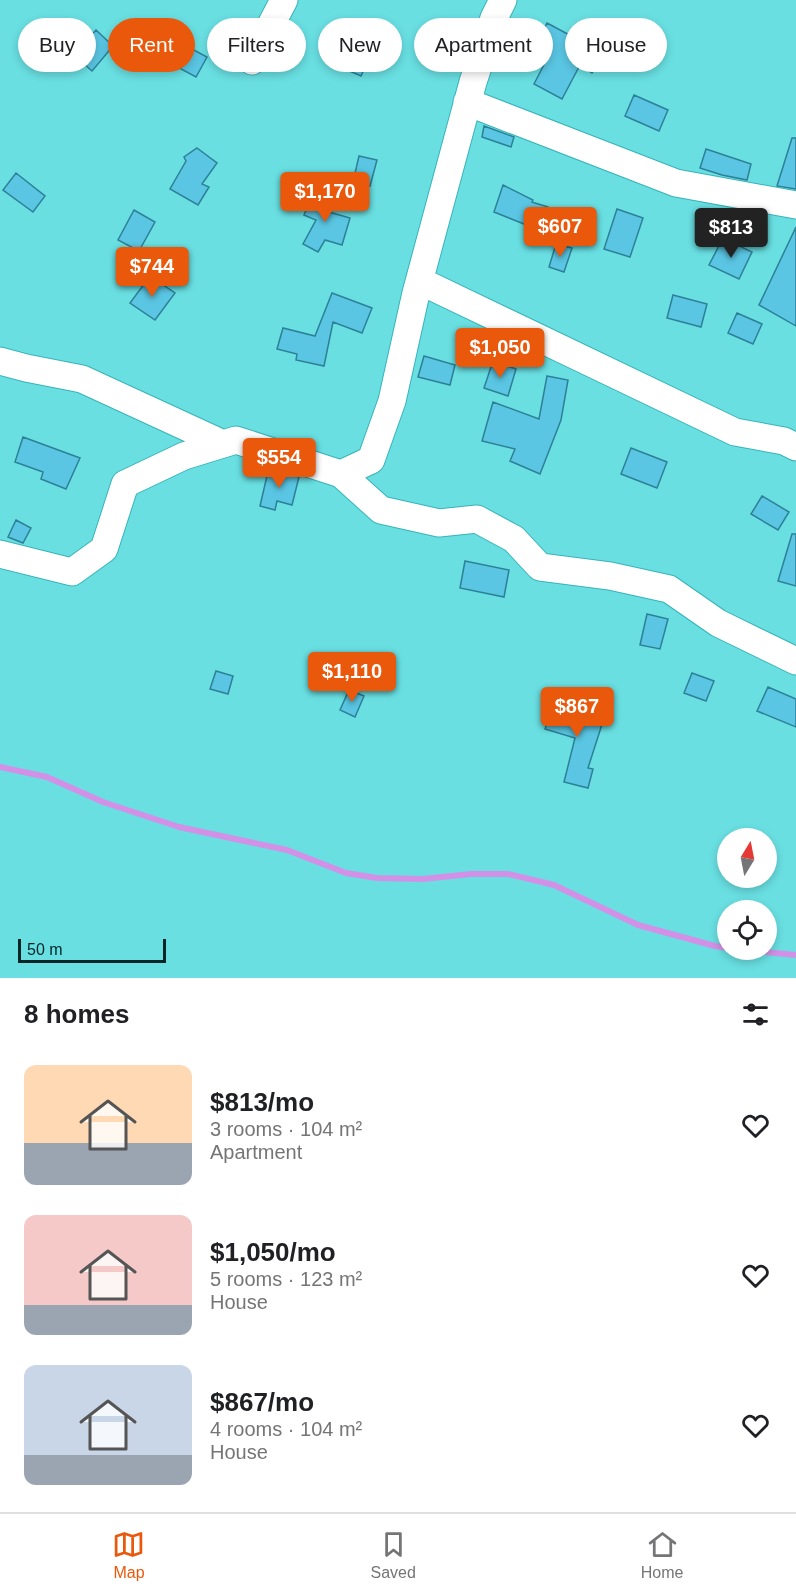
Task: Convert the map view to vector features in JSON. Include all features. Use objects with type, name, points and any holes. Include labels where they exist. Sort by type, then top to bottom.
[{"type":"street","points":[[275,18],[284,0]]},
{"type":"street","points":[[341,474],[371,460],[392,401],[420,281],[468,102],[494,18],[503,0]]},
{"type":"street","points":[[468,102],[676,183],[796,204]]},
{"type":"street","points":[[420,281],[735,432],[784,441],[796,447]]},
{"type":"street","points":[[0,361],[82,379],[221,443]]},
{"type":"street","points":[[0,554],[72,572],[104,549],[125,484],[184,456],[236,440],[341,474],[381,510],[439,523],[477,519],[514,539],[540,567],[610,576],[669,589],[718,623],[796,661]]},
{"type":"building","points":[[553,26],[565,33],[565,72],[576,72],[562,99],[534,84],[540,72],[553,72]]},
{"type":"building","points":[[96,30],[108,41],[108,52],[96,66]]},
{"type":"building","points":[[195,51],[207,57],[196,77],[187,72],[195,72]]},
{"type":"building","points":[[634,95],[668,110],[659,131],[625,116]]},
{"type":"building","points":[[484,126],[514,137],[511,147],[482,137]]},
{"type":"building","points":[[792,138],[796,138],[796,189],[777,186]]},
{"type":"building","points":[[197,148],[217,163],[202,184],[209,187],[198,205],[170,189],[186,161],[184,157]]},
{"type":"building","points":[[706,149],[751,164],[747,180],[700,168]]},
{"type":"building","points":[[359,156],[377,160],[370,186],[353,182]]},
{"type":"building","points":[[16,173],[45,196],[33,212],[3,190]]},
{"type":"building","points":[[503,185],[533,200],[532,202],[548,207],[539,230],[494,212]]},
{"type":"building","points":[[314,191],[335,198],[329,212],[350,218],[342,245],[325,240],[318,252],[303,244],[316,220],[304,215]]},
{"type":"building","points":[[617,209],[643,218],[630,257],[604,249]]},
{"type":"building","points":[[134,210],[155,222],[139,251],[118,240]]},
{"type":"building","points":[[796,227],[796,326],[759,305]]},
{"type":"building","points":[[723,238],[752,252],[739,279],[709,265]]},
{"type":"building","points":[[556,244],[572,248],[564,272],[549,267]]},
{"type":"building","points":[[150,276],[175,293],[155,320],[130,303]]},
{"type":"building","points":[[332,293],[372,308],[362,333],[333,322],[324,366],[296,360],[297,354],[277,349],[283,328],[315,336]]},
{"type":"building","points":[[673,295],[707,304],[701,327],[667,318]]},
{"type":"building","points":[[737,313],[762,324],[753,344],[728,333]]},
{"type":"building","points":[[424,356],[455,365],[450,385],[418,377]]},
{"type":"building","points":[[493,361],[516,369],[508,396],[484,388]]},
{"type":"building","points":[[547,376],[568,380],[561,420],[540,474],[510,461],[515,449],[482,441],[493,402],[539,419]]},
{"type":"building","points":[[23,437],[80,458],[66,489],[41,479],[43,472],[15,462]]},
{"type":"building","points":[[631,448],[667,462],[657,488],[621,474]]},
{"type":"building","points":[[269,467],[299,477],[292,505],[277,501],[275,510],[260,506]]},
{"type":"building","points":[[762,496],[789,512],[778,530],[751,514]]},
{"type":"building","points":[[16,520],[31,528],[23,543],[8,537]]},
{"type":"building","points":[[792,534],[796,534],[796,586],[778,581]]},
{"type":"building","points":[[465,561],[509,570],[504,597],[460,588]]},
{"type":"building","points":[[647,614],[668,619],[660,649],[640,645]]},
{"type":"building","points":[[216,671],[233,676],[228,694],[210,689]]},
{"type":"building","points":[[692,673],[714,681],[706,701],[684,693]]},
{"type":"building","points":[[768,687],[796,699],[796,727],[757,711]]},
{"type":"building","points":[[349,690],[364,696],[355,717],[340,710]]},
{"type":"building","points":[[555,699],[605,715],[588,768],[593,769],[588,788],[564,782],[575,738],[545,729]]},
{"type":"waterway","points":[[0,767],[47,777],[103,802],[179,827],[287,850],[346,873],[377,878],[423,879],[471,874],[508,874],[554,885],[638,925],[717,946]]},
{"type":"waterway","points":[[777,953],[796,955]]}]
